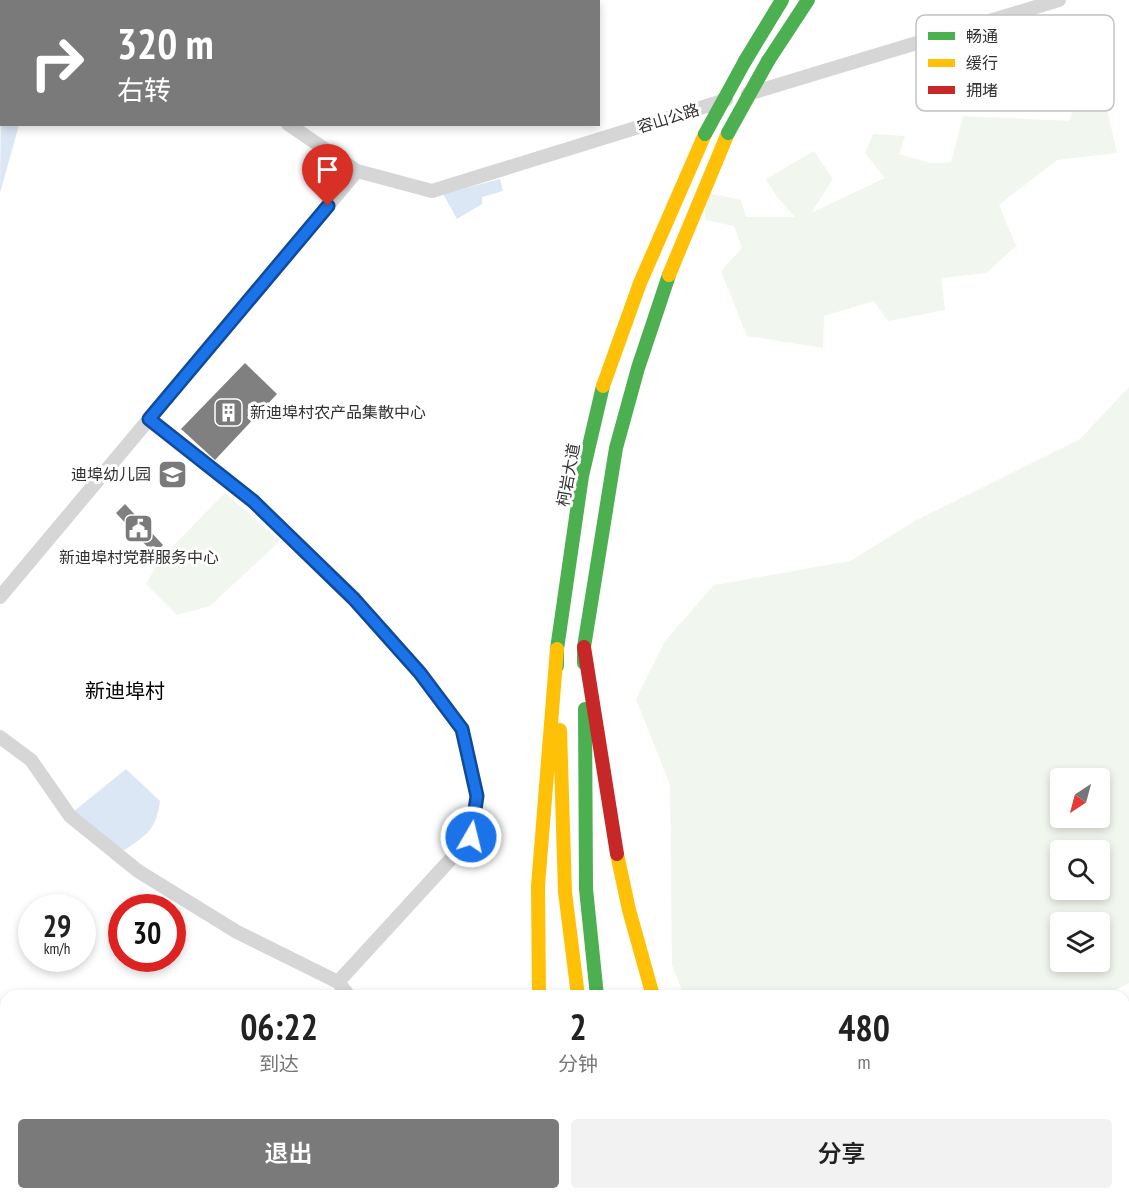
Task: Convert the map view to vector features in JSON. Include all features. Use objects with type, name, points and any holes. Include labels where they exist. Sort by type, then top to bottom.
[{"type":"main road","name":"柯岩大道","points":[[577,990],[565,892],[557,649],[587,458],[606,376],[649,259],[705,134],[782,0]]},
{"type":"main road","points":[[596,990],[586,889],[584,647],[616,448],[638,368],[674,260],[728,133],[768,61],[808,0]]},
{"type":"main road","points":[[584,647],[616,854],[641,960],[651,990]]},
{"type":"main road","points":[[539,990],[538,886],[557,649]]},
{"type":"street","name":"容山公路","points":[[1010,15],[1059,0]]},
{"type":"street","name":"容山公路","points":[[291,126],[357,171],[432,191],[916,44]]},
{"type":"street","points":[[0,597],[357,171]]},
{"type":"street","points":[[149,419],[253,501],[354,599],[420,673],[462,729],[477,796],[471,837],[339,982]]},
{"type":"street","points":[[0,737],[31,760],[70,816],[138,871],[237,932],[339,982],[345,990]]},
{"type":"shaded area","points":[[1073,111],[1107,111],[1117,153],[1057,160],[999,205],[1016,246],[986,273],[941,278],[945,310],[888,321],[874,301],[824,316],[823,348],[747,336],[721,271],[742,248],[734,226],[705,220],[704,192],[741,200],[746,217],[795,217],[777,197],[766,179],[814,151],[833,179],[811,213],[885,178],[865,153],[873,134],[905,136],[899,154],[930,163],[951,162],[963,116],[1069,121]]},
{"type":"shaded area","points":[[1,126],[19,126],[0,193]]},
{"type":"shaded area","points":[[500,179],[503,191],[482,197],[482,204],[457,219],[443,194]]},
{"type":"shaded area","points":[[1129,387],[1129,983],[1116,990],[682,990],[672,965],[670,785],[636,699],[665,641],[714,585],[850,561],[915,521],[1080,439]]},
{"type":"shaded area","points":[[225,493],[280,541],[210,606],[177,615],[146,584],[160,559]]},
{"type":"shaded area","points":[[126,769],[160,801],[153,826],[138,841],[123,851],[73,812]]},
{"type":"building","name":"新迪埠村农产品集散中心","points":[[245,363],[277,394],[215,460],[181,429]]},
{"type":"building","name":"新迪埠村党群服务中心","points":[[125,504],[163,545],[154,554],[116,513]]},
{"type":"traffic: fast","points":[[745,61],[782,0]]},
{"type":"traffic: fast","points":[[768,61],[808,0]]},
{"type":"traffic: fast","points":[[705,134],[745,61]]},
{"type":"traffic: fast","points":[[728,133],[768,61]]},
{"type":"traffic: fast","points":[[584,663],[584,647],[616,448],[638,368],[669,275]]},
{"type":"traffic: fast","points":[[557,666],[557,649],[582,476],[603,386]]},
{"type":"traffic: fast","points":[[585,709],[586,889],[596,990]]},
{"type":"traffic: slow","points":[[669,275],[728,133]]},
{"type":"traffic: slow","points":[[603,386],[640,283],[705,134]]},
{"type":"traffic: slow","points":[[539,990],[538,886],[557,649]]},
{"type":"traffic: slow","points":[[560,730],[565,892],[577,990]]},
{"type":"traffic: slow","points":[[617,854],[629,910],[651,990]]},
{"type":"traffic: jam","points":[[584,647],[617,854]]},
{"type":"place","name":"新迪埠村农产品集散中心","points":[[229,412]]},
{"type":"place","name":"迪埠幼儿园","points":[[172,474]]},
{"type":"place","name":"新迪埠村党群服务中心","points":[[139,529]]},
{"type":"district","name":"新迪埠村","points":[[125,691]]},
{"type":"route","points":[[328,206],[149,419],[253,501],[354,599],[420,673],[462,729],[477,796],[471,837]]}]
